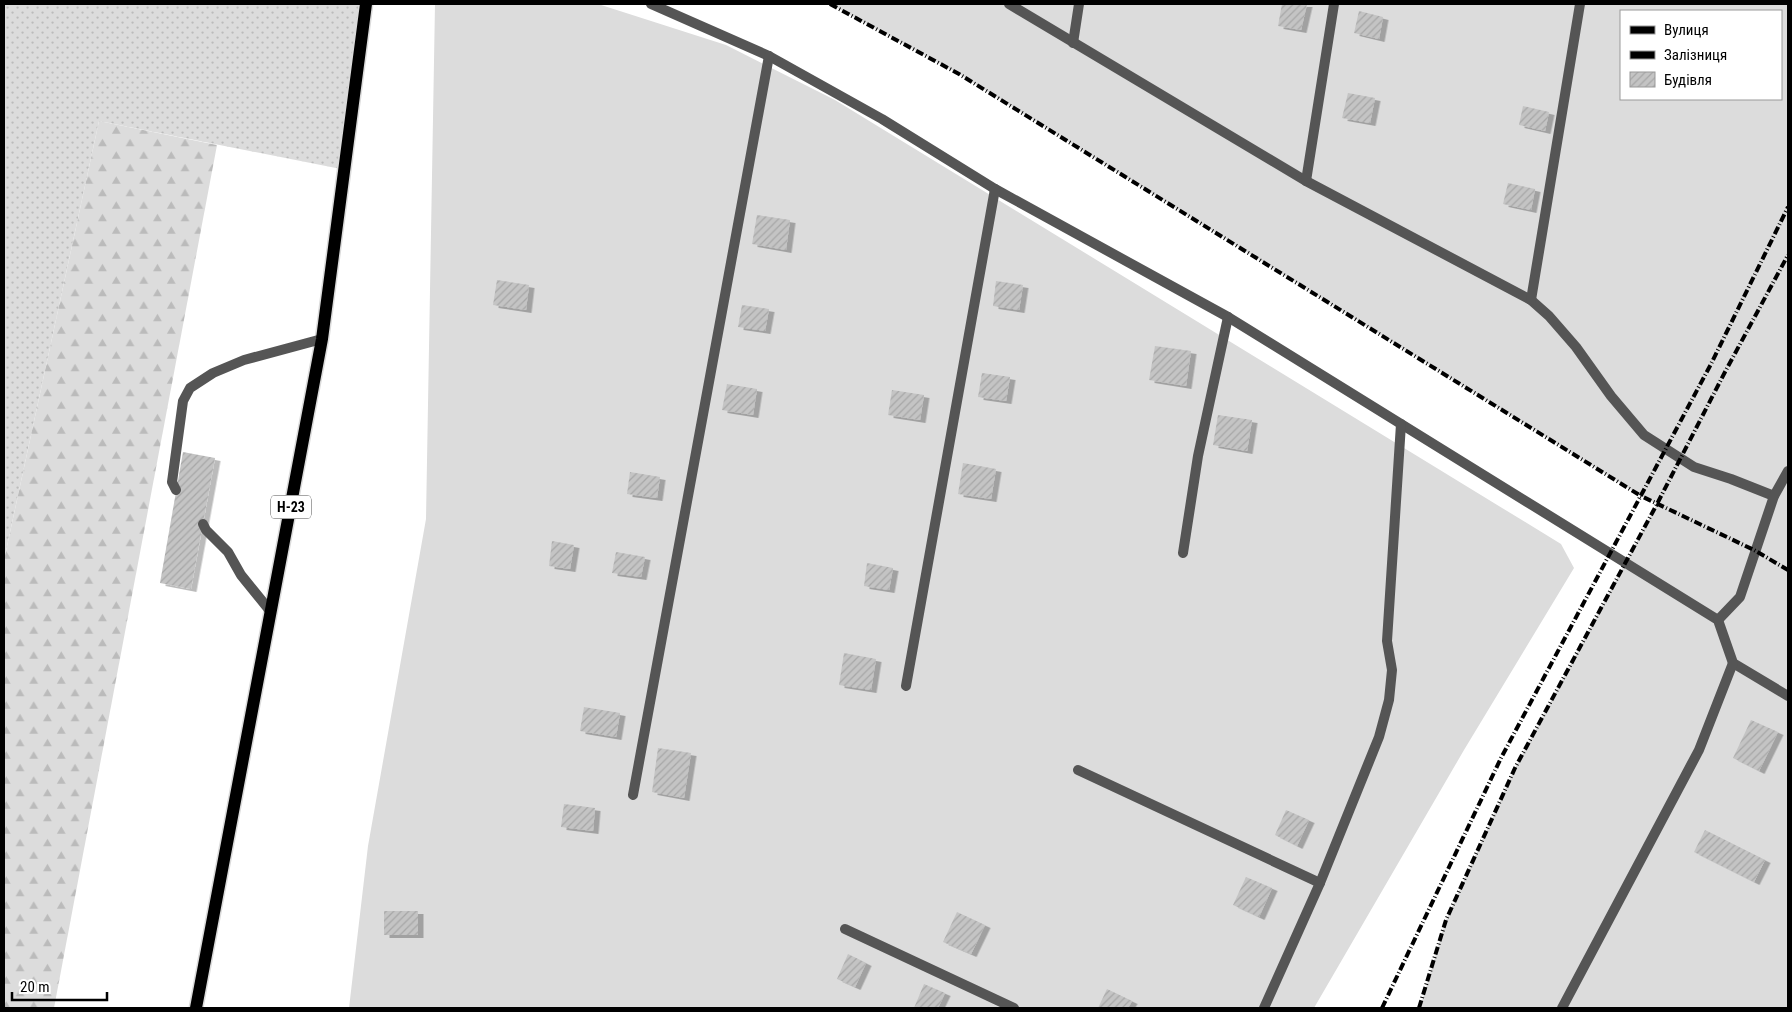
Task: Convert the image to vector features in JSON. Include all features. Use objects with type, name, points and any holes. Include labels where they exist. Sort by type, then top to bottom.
[{"type":"main road","name":"Н-23","points":[[196,1008],[322,339],[366,4]]},
{"type":"lane","points":[[651,4],[768,56],[882,119],[995,189],[1228,317],[1718,620],[1733,663],[1788,696]]},
{"type":"lane","points":[[1009,4],[1306,182],[1531,300],[1549,316],[1576,347],[1611,396],[1644,435],[1694,467],[1774,496]]},
{"type":"lane","points":[[1072,43],[1079,4]]},
{"type":"lane","points":[[1306,182],[1334,4]]},
{"type":"lane","points":[[1531,300],[1580,4]]},
{"type":"lane","points":[[633,795],[768,56]]},
{"type":"lane","points":[[906,686],[995,189]]},
{"type":"lane","points":[[1183,553],[1198,456],[1228,317]]},
{"type":"lane","points":[[176,490],[172,482],[183,401],[190,388],[214,373],[244,360],[322,339]]},
{"type":"lane","points":[[1264,1008],[1320,883],[1379,737],[1389,700],[1392,670],[1387,642],[1400,424]]},
{"type":"lane","points":[[1718,620],[1740,597],[1774,496],[1788,471]]},
{"type":"lane","points":[[203,524],[206,530],[228,552],[242,575],[271,612]]},
{"type":"lane","points":[[1562,1008],[1699,750],[1733,663]]},
{"type":"lane","points":[[1078,770],[1320,883]]},
{"type":"lane","points":[[845,929],[1014,1008]]},
{"type":"green space","points":[[4,4],[366,4],[346,170],[99,121],[4,560]]},
{"type":"green space","points":[[435,4],[598,4],[726,45],[835,100],[1561,544],[1574,568],[1464,750],[1314,1008],[349,1008],[368,846],[426,519]]},
{"type":"green space","points":[[830,4],[1788,4],[1788,1008],[1420,1008],[1446,920],[1515,768],[1657,504],[1641,496],[959,74]]},
{"type":"green space","points":[[99,121],[217,145],[54,1008],[4,1008],[4,560]]},
{"type":"building","points":[[1282,4],[1307,4],[1301,30],[1278,26]]},
{"type":"building","points":[[1359,11],[1383,17],[1379,39],[1354,33]]},
{"type":"building","points":[[1348,93],[1375,98],[1370,123],[1342,118]]},
{"type":"building","points":[[1523,106],[1549,112],[1545,131],[1519,125]]},
{"type":"building","points":[[1508,183],[1535,189],[1531,210],[1503,204]]},
{"type":"building","points":[[757,215],[790,220],[786,250],[752,244]]},
{"type":"building","points":[[497,280],[529,285],[526,310],[493,305]]},
{"type":"building","points":[[996,281],[1023,285],[1019,310],[993,306]]},
{"type":"building","points":[[742,305],[769,309],[765,331],[738,327]]},
{"type":"building","points":[[1155,346],[1191,351],[1186,386],[1149,380]]},
{"type":"building","points":[[982,373],[1010,377],[1006,401],[978,397]]},
{"type":"building","points":[[727,384],[757,389],[753,415],[722,410]]},
{"type":"building","points":[[892,390],[924,395],[920,420],[888,415]]},
{"type":"building","points":[[1218,415],[1252,420],[1247,451],[1213,445]]},
{"type":"building","points":[[183,452],[215,458],[191,589],[160,583]]},
{"type":"building","points":[[963,463],[996,469],[991,499],[958,494]]},
{"type":"building","points":[[630,472],[660,477],[657,498],[627,494]]},
{"type":"building","points":[[552,541],[574,545],[570,569],[549,566]]},
{"type":"building","points":[[616,552],[645,557],[641,577],[612,573]]},
{"type":"building","points":[[867,563],[893,568],[889,590],[864,586]]},
{"type":"building","points":[[844,653],[876,659],[871,690],[839,685]]},
{"type":"building","points":[[584,707],[620,713],[616,737],[580,731]]},
{"type":"building","points":[[1751,720],[1778,732],[1759,771],[1733,758]]},
{"type":"building","points":[[658,748],[691,753],[684,798],[652,792]]},
{"type":"building","points":[[564,804],[595,808],[593,831],[561,827]]},
{"type":"building","points":[[1286,810],[1309,820],[1297,846],[1275,835]]},
{"type":"building","points":[[1705,830],[1765,860],[1754,882],[1694,852]]},
{"type":"building","points":[[1246,877],[1272,888],[1259,917],[1233,905]]},
{"type":"building","points":[[384,911],[418,911],[418,935],[384,935]]},
{"type":"building","points":[[957,912],[985,925],[971,954],[943,942]]},
{"type":"building","points":[[848,954],[866,963],[855,987],[837,979]]},
{"type":"building","points":[[924,984],[945,993],[938,1008],[914,1008]]},
{"type":"building","points":[[1107,989],[1132,1001],[1128,1008],[1098,1008]]},
{"type":"railway","points":[[830,4],[959,74],[1641,496],[1754,550],[1788,570]]},
{"type":"railway","points":[[1382,1008],[1501,758],[1711,364],[1788,207]]},
{"type":"railway","points":[[1419,1008],[1446,920],[1515,768],[1788,255]]}]
